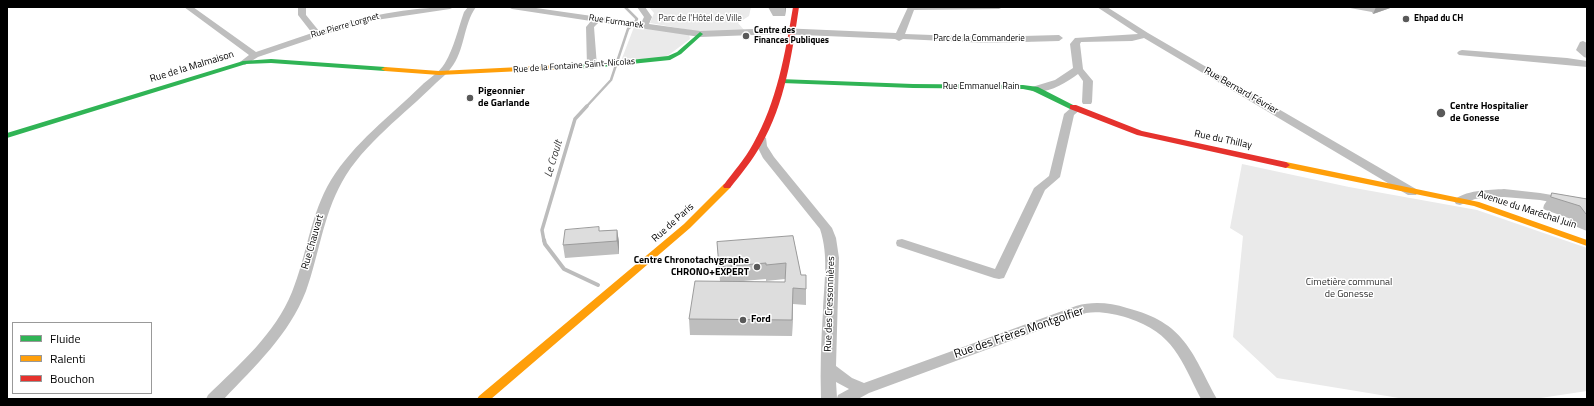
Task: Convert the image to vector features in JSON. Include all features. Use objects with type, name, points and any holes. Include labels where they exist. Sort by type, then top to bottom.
[{"type":"street","points":[[188,7],[255,55]]},
{"type":"street","points":[[302,7],[302,15],[317,34]]},
{"type":"street","name":"Rue Pierre Lorgnet","points":[[245,62],[255,55],[317,34],[376,17],[450,7]]},
{"type":"street","name":"Rue Chauvart","points":[[214,399],[267,346],[286,318],[299,293],[320,214],[337,181],[348,164],[438,73],[450,65],[465,19],[472,7]]},
{"type":"street","name":"Rue Furmanek","points":[[512,7],[700,34],[792,32]]},
{"type":"street","points":[[584,18],[585,7]]},
{"type":"street","points":[[641,7],[648,17],[644,26]]},
{"type":"street","name":"Rue de Paris","points":[[483,399],[687,226],[708,206],[745,163],[761,138],[771,115],[781,85],[796,7]]},
{"type":"street","points":[[899,38],[911,8],[999,7]]},
{"type":"street","name":"Rue Bernard Février","points":[[1101,7],[1412,192]]},
{"type":"street","points":[[592,66],[590,27],[597,19]]},
{"type":"street","name":"Parc de la Commanderie","points":[[792,32],[899,38],[987,40],[1059,38]]},
{"type":"street","name":"Rue de la Fontaine Saint-Nicolas","points":[[438,73],[592,66],[670,58],[679,53],[700,34]]},
{"type":"street","points":[[1087,102],[1088,81],[1078,69],[1075,44],[1078,40],[1132,38],[1146,35]]},
{"type":"street","points":[[1462,53],[1587,62],[1581,50],[1583,44]]},
{"type":"street","name":"Rue de la Malmaison","points":[[7,136],[245,62],[270,61],[438,73]]},
{"type":"street","name":"Rue Emmanuel Rain","points":[[781,85],[812,88],[825,83],[913,86],[1023,87],[1035,89],[1051,86],[1073,74],[1078,69]]},
{"type":"street","name":"Rue du Thillay","points":[[1035,89],[1076,109],[1119,126],[1146,134],[1412,192]]},
{"type":"street","points":[[902,243],[999,275],[1040,188],[1054,177],[1069,114],[1076,109]]},
{"type":"street","name":"Rue des Cressonnières","points":[[761,138],[762,146],[769,158],[826,228],[830,236],[832,255],[827,367],[828,399]]},
{"type":"street","points":[[745,163],[760,157],[769,158]]},
{"type":"street","points":[[1373,184],[1382,177],[1381,173]]},
{"type":"street","name":"Avenue du Maréchal Juin","points":[[1412,192],[1483,206],[1587,242]]},
{"type":"street","points":[[1460,201],[1467,196],[1494,193],[1587,205]]},
{"type":"street","name":"Rue des Frères Montgolfier","points":[[844,399],[864,389],[1088,308],[1103,308],[1147,320],[1169,333],[1184,351],[1209,399]]},
{"type":"street","points":[[827,367],[847,382],[864,389]]},
{"type":"green space","name":"Parc de l'Hôtel de Ville","points":[[649,7],[751,7],[749,16],[738,23],[745,31],[695,31],[650,23],[654,13]]},
{"type":"green space","points":[[634,27],[689,34],[690,39],[666,57],[621,61]]},
{"type":"green space","name":"Cimetière communal de Gonesse","points":[[1242,164],[1349,187],[1477,210],[1587,248],[1587,391],[1534,399],[1405,399],[1277,378],[1233,337],[1243,236],[1230,228]]},
{"type":"building","points":[[1552,193],[1587,199],[1587,215],[1580,206],[1551,197]]},
{"type":"building","points":[[599,227],[599,231],[617,230],[617,241],[563,245],[565,230]]},
{"type":"building","points":[[793,236],[801,275],[806,275],[806,289],[793,288],[792,320],[689,319],[695,281],[785,282],[786,263],[719,267],[717,242]]},
{"type":"waterway","name":"Le Croult","points":[[625,7],[637,19],[635,22]]},
{"type":"waterway","name":"Le Croult","points":[[586,107],[611,80],[628,29],[631,26]]},
{"type":"waterway","name":"Le Croult","points":[[544,241],[542,230],[575,119],[587,106]]},
{"type":"waterway","name":"Le Croult","points":[[544,240],[545,244],[564,269],[598,285]]},
{"type":"traffic: fast","points":[[561,67],[592,66],[670,58],[679,53],[700,34]]},
{"type":"traffic: fast","points":[[7,136],[245,62],[271,61],[385,69]]},
{"type":"traffic: fast","points":[[782,81],[913,86],[1023,87],[1035,89],[1073,107]]},
{"type":"traffic: slow","points":[[385,69],[439,73],[561,67]]},
{"type":"traffic: slow","points":[[1286,165],[1476,204],[1587,243]]},
{"type":"traffic: slow","points":[[483,399],[687,226],[727,186]]},
{"type":"traffic: jam","points":[[727,186],[744,165],[757,145],[776,102],[787,57],[796,7]]},
{"type":"traffic: jam","points":[[1073,107],[1140,133],[1286,165]]},
{"type":"place","name":"Ehpad du CH","points":[[1406,19]]},
{"type":"place","name":"Centre des Finances Publiques","points":[[746,36]]},
{"type":"place","name":"Pigeonnier de Garlande","points":[[470,98]]},
{"type":"place","name":"Centre Hospitalier de Gonesse","points":[[1441,113]]},
{"type":"place","name":"Centre Chronotachygraphe CHRONO+EXPERT","points":[[757,267]]},
{"type":"place","name":"Ford","points":[[743,320]]}]
